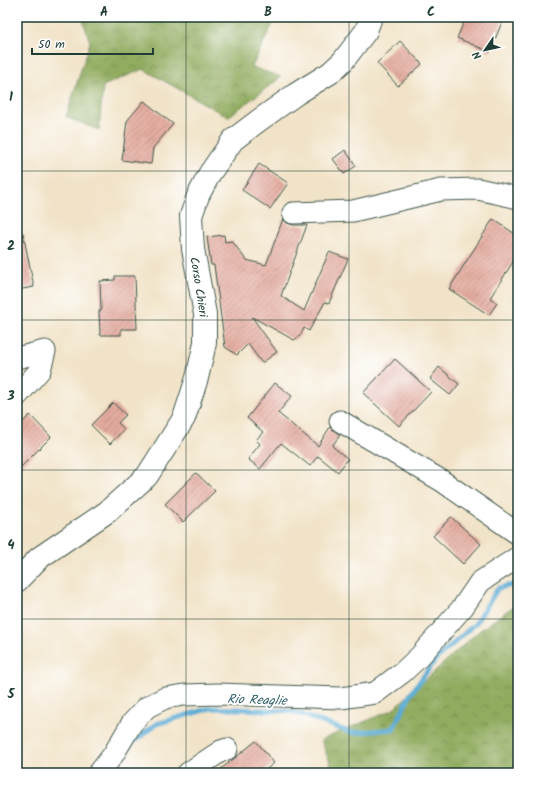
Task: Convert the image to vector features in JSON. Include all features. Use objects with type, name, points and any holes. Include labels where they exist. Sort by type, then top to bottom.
[{"type":"main road","name":"Corso Chieri","points":[[17,580],[39,558],[107,512],[148,476],[184,418],[197,378],[205,343],[205,314],[193,249],[191,216],[198,196],[210,173],[233,140],[296,94],[330,72],[343,61],[366,31],[371,17]]},
{"type":"street","points":[[293,212],[353,211],[441,190],[478,189],[518,198]]},
{"type":"street","points":[[17,396],[40,370],[44,351],[21,357]]},
{"type":"street","points":[[340,421],[442,481],[518,534]]},
{"type":"street","points":[[98,773],[113,755],[132,723],[147,707],[165,698],[184,695],[218,694],[341,698],[375,694],[403,672],[420,656],[463,607],[480,582],[518,557]]},
{"type":"street","points":[[188,773],[220,751],[227,749]]},
{"type":"green space","points":[[82,17],[276,17],[252,67],[281,77],[228,117],[143,69],[103,86],[99,130],[66,117],[90,42]]},
{"type":"green space","points":[[518,603],[518,773],[334,773],[321,740],[392,710],[479,631]]},
{"type":"building","points":[[466,17],[504,17],[490,52],[457,38]]},
{"type":"building","points":[[400,41],[422,64],[398,86],[377,63]]},
{"type":"building","points":[[144,101],[173,124],[153,148],[151,164],[122,160],[127,121]]},
{"type":"building","points":[[345,150],[356,166],[344,174],[333,159]]},
{"type":"building","points":[[259,164],[288,183],[270,209],[242,190]]},
{"type":"building","points":[[283,219],[287,223],[293,225],[307,225],[281,296],[304,311],[329,252],[348,259],[329,303],[325,302],[309,331],[304,328],[300,336],[294,340],[252,317],[277,352],[262,363],[248,344],[237,355],[225,347],[214,265],[211,265],[207,237],[224,235],[225,242],[232,241],[246,260],[266,265]]},
{"type":"building","points":[[493,219],[518,236],[518,254],[490,298],[497,303],[489,315],[449,289]]},
{"type":"building","points":[[23,233],[34,287],[17,290],[17,234]]},
{"type":"building","points":[[115,276],[135,276],[137,329],[121,329],[121,335],[100,335],[100,281],[115,280]]},
{"type":"building","points":[[395,359],[431,392],[399,426],[363,393]]},
{"type":"building","points":[[439,367],[459,384],[450,395],[430,379]]},
{"type":"building","points":[[275,383],[292,396],[278,413],[318,446],[330,427],[340,435],[332,446],[348,459],[338,472],[318,456],[310,466],[281,443],[260,469],[248,459],[260,444],[256,440],[263,432],[247,418]]},
{"type":"building","points":[[113,403],[126,415],[118,423],[124,429],[110,444],[91,425]]},
{"type":"building","points":[[30,415],[51,437],[17,471],[17,428]]},
{"type":"building","points":[[196,473],[215,491],[183,522],[165,504]]},
{"type":"building","points":[[451,517],[481,544],[463,564],[433,536]]},
{"type":"building","points":[[256,741],[274,763],[262,773],[216,773]]},
{"type":"waterway","name":"Rio Reaglie","points":[[129,747],[156,724],[211,708],[292,711],[352,733],[393,729],[410,695],[435,660],[475,624],[498,588],[518,584]]}]
